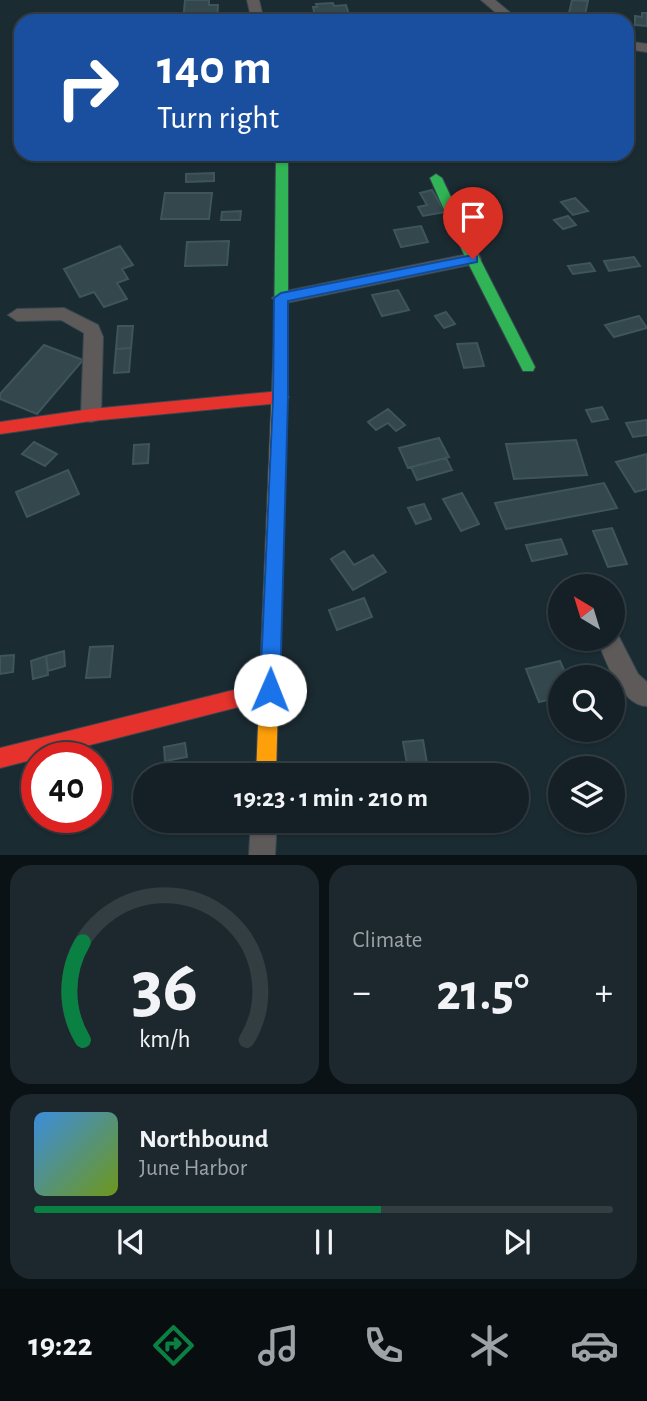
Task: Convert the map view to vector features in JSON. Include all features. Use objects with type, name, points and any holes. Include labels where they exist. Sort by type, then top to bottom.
[{"type":"street","points":[[487,0],[505,14]]},
{"type":"street","points":[[267,763],[281,397],[282,161]]},
{"type":"street","points":[[436,178],[527,367]]},
{"type":"street","points":[[281,298],[473,259]]},
{"type":"street","points":[[17,315],[64,314],[92,329],[91,415]]},
{"type":"street","points":[[0,428],[91,415],[281,397]]},
{"type":"street","points":[[614,651],[631,682],[644,695],[647,694]]},
{"type":"street","points":[[0,758],[270,690]]},
{"type":"street","points":[[262,855],[263,833]]},
{"type":"building","points":[[185,0],[209,0],[209,5],[218,5],[217,14],[184,14]]},
{"type":"building","points":[[572,0],[588,1],[585,14],[569,13]]},
{"type":"building","points":[[316,4],[346,5],[349,14],[314,14],[313,7],[317,7]]},
{"type":"building","points":[[642,13],[647,13],[647,26],[635,25],[635,16],[642,17]]},
{"type":"building","points":[[214,173],[214,181],[186,182],[186,174]]},
{"type":"building","points":[[432,190],[445,212],[423,216],[418,207],[427,205],[420,193]]},
{"type":"building","points":[[165,193],[212,193],[209,219],[161,219]]},
{"type":"building","points":[[575,198],[588,211],[573,215],[561,202]]},
{"type":"building","points":[[241,211],[240,220],[221,220],[222,212]]},
{"type":"building","points":[[568,216],[576,225],[563,229],[554,220]]},
{"type":"building","points":[[421,226],[428,242],[401,247],[394,230]]},
{"type":"building","points":[[229,241],[227,265],[185,266],[187,242]]},
{"type":"building","points":[[120,246],[133,265],[122,269],[128,279],[117,283],[127,299],[104,307],[94,292],[80,297],[64,269]]},
{"type":"building","points":[[634,257],[640,266],[609,271],[604,261]]},
{"type":"building","points":[[590,263],[595,271],[573,274],[568,266]]},
{"type":"building","points":[[398,290],[409,310],[382,316],[372,295]]},
{"type":"building","points":[[446,312],[455,324],[444,328],[435,316]]},
{"type":"building","points":[[639,316],[647,328],[614,337],[605,325]]},
{"type":"building","points":[[118,326],[133,326],[131,348],[116,349]]},
{"type":"building","points":[[477,343],[484,366],[464,368],[457,344]]},
{"type":"building","points":[[44,345],[83,360],[37,414],[0,399],[0,394]]},
{"type":"building","points":[[131,348],[129,372],[114,373],[116,349]]},
{"type":"building","points":[[602,407],[608,419],[592,422],[586,410]]},
{"type":"building","points":[[388,409],[405,425],[396,431],[388,423],[376,430],[368,422]]},
{"type":"building","points":[[647,420],[647,435],[633,437],[626,423]]},
{"type":"building","points":[[439,438],[449,457],[408,468],[399,448]]},
{"type":"building","points":[[576,440],[587,475],[514,479],[506,444]]},
{"type":"building","points":[[34,442],[57,454],[45,466],[22,454]]},
{"type":"building","points":[[149,444],[148,463],[133,464],[134,445]]},
{"type":"building","points":[[647,454],[647,489],[635,492],[616,462]]},
{"type":"building","points":[[446,458],[452,470],[417,480],[411,467]]},
{"type":"building","points":[[68,470],[79,494],[27,517],[16,492]]},
{"type":"building","points":[[604,483],[617,508],[506,529],[495,503]]},
{"type":"building","points":[[462,493],[479,524],[461,531],[443,499]]},
{"type":"building","points":[[424,504],[431,519],[416,524],[408,508]]},
{"type":"building","points":[[612,528],[627,564],[608,567],[593,531]]},
{"type":"building","points":[[561,539],[567,554],[532,561],[526,545]]},
{"type":"building","points":[[344,551],[354,565],[373,555],[386,572],[353,590],[331,559]]},
{"type":"building","points":[[364,598],[372,617],[337,630],[329,610]]},
{"type":"building","points":[[113,646],[110,677],[86,678],[90,647]]},
{"type":"building","points":[[64,651],[65,666],[48,671],[46,656]]},
{"type":"building","points":[[14,655],[13,672],[0,674],[0,656]]},
{"type":"building","points":[[46,656],[48,675],[33,679],[31,661]]},
{"type":"building","points":[[560,661],[562,665],[548,665],[548,700],[539,702],[526,669]]},
{"type":"building","points":[[423,740],[427,763],[407,763],[403,742]]},
{"type":"building","points":[[185,743],[187,757],[165,761],[164,747]]},
{"type":"traffic: fast","points":[[281,342],[282,161]]},
{"type":"traffic: fast","points":[[436,178],[473,259],[528,367]]},
{"type":"traffic: slow","points":[[266,763],[281,342]]},
{"type":"traffic: jam","points":[[0,428],[91,415],[281,397]]},
{"type":"traffic: jam","points":[[0,758],[270,690]]},
{"type":"route","points":[[270,690],[281,397],[281,298],[473,259]]}]
